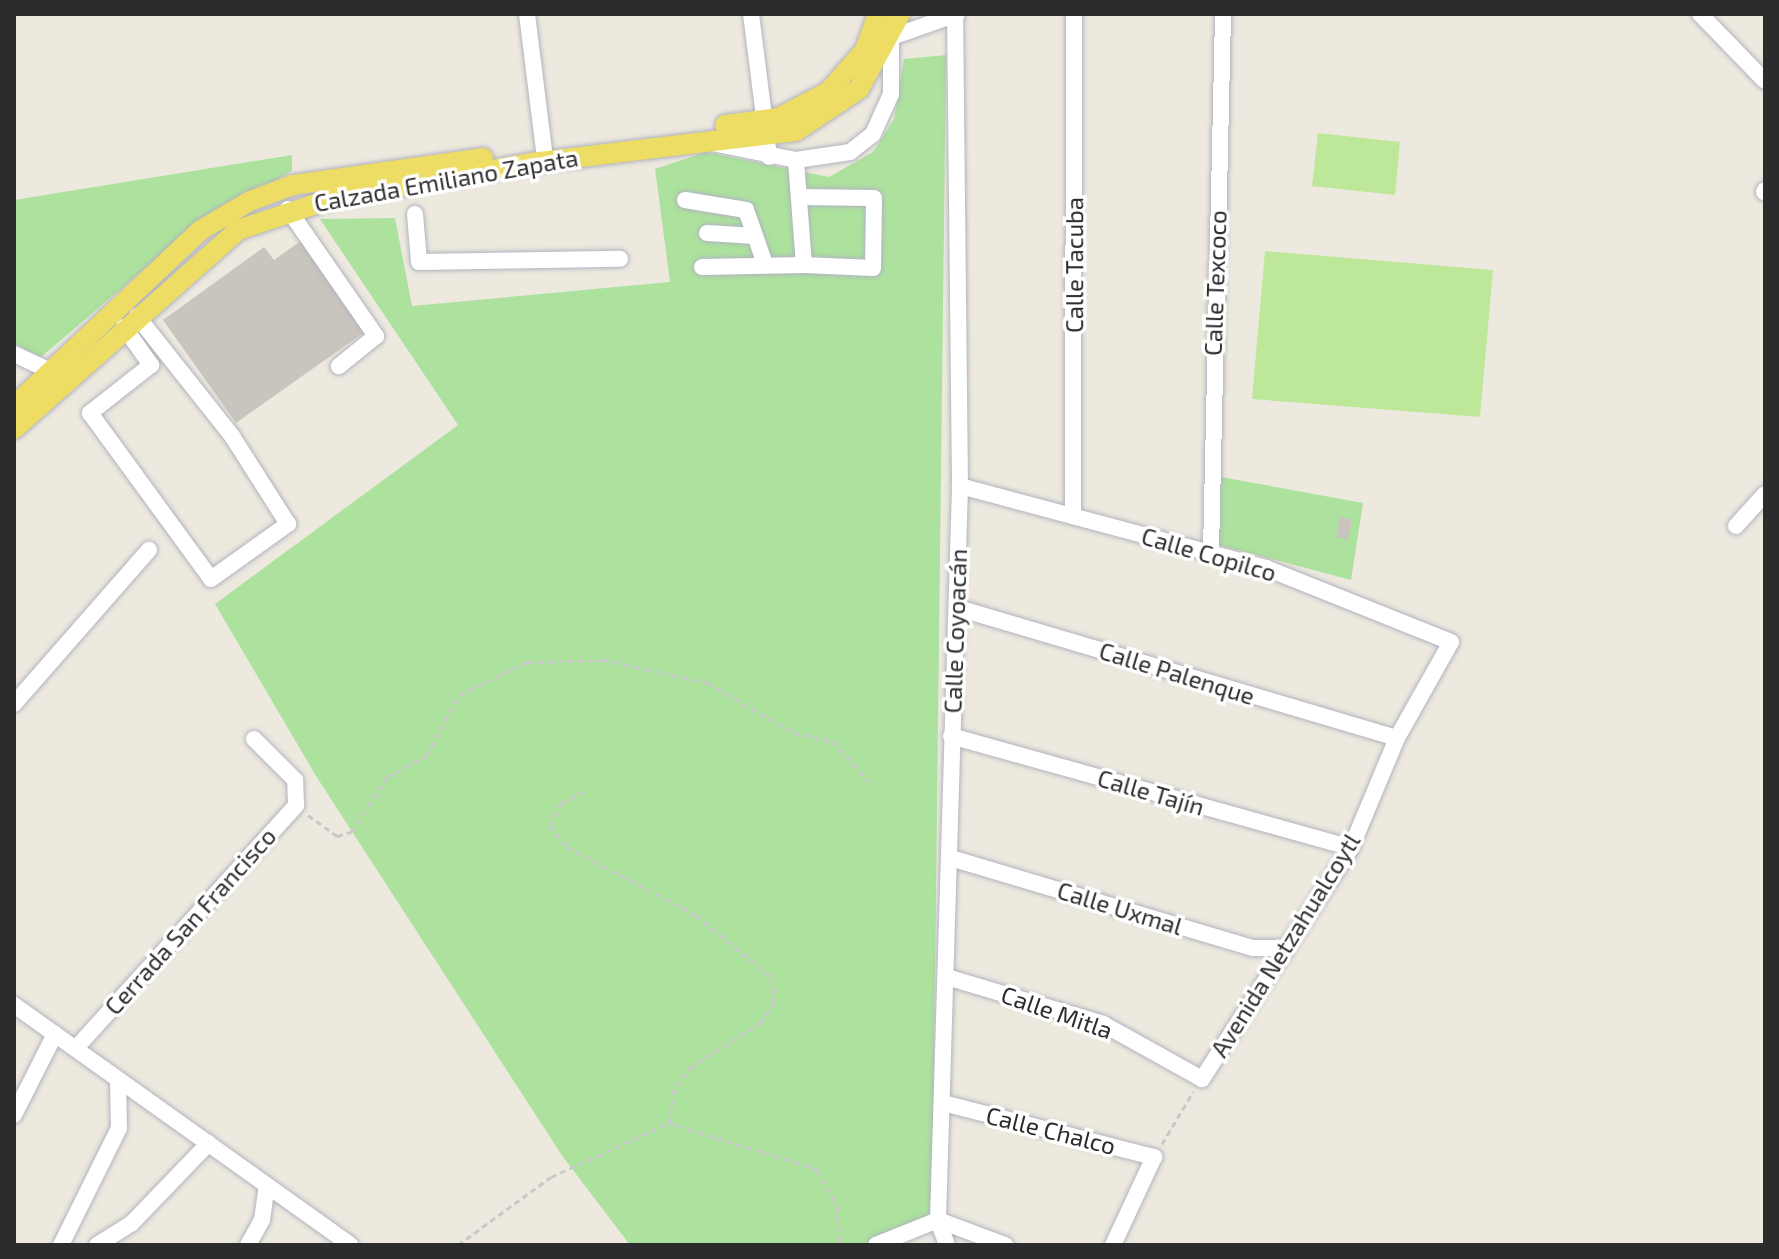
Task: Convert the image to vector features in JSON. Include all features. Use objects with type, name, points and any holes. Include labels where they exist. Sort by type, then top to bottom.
[{"type":"main road","name":"Calzada Emiliano Zapata","points":[[14,406],[48,370],[201,230],[250,201],[293,185],[544,150],[765,127],[828,92],[865,50],[878,14]]},
{"type":"main road","name":"Calzada Emiliano Zapata","points":[[14,429],[130,322],[238,230],[288,209],[824,116],[859,89],[891,39],[900,14]]},
{"type":"street","points":[[527,14],[544,150]]},
{"type":"street","points":[[751,14],[769,157]]},
{"type":"street","points":[[703,139],[769,157],[796,160],[839,157],[873,134],[891,94],[891,39],[934,16],[956,14]]},
{"type":"street","name":"Calle Coyoacán","points":[[947,1245],[938,1220],[947,1104],[954,859],[951,736],[960,486],[956,14]]},
{"type":"street","name":"Calle Tacuba","points":[[1073,516],[1074,14]]},
{"type":"street","name":"Calle Texcoco","points":[[1211,552],[1223,14]]},
{"type":"street","points":[[1700,14],[1765,81]]},
{"type":"street","points":[[796,160],[804,265]]},
{"type":"street","points":[[702,267],[764,261],[873,268],[874,198],[801,197]]},
{"type":"street","points":[[685,200],[746,210],[764,261]]},
{"type":"street","points":[[288,209],[376,336],[339,366]]},
{"type":"street","points":[[415,214],[419,262],[620,259]]},
{"type":"street","points":[[707,233],[755,236]]},
{"type":"street","points":[[130,322],[232,436],[288,524],[211,579],[90,413],[151,365],[130,322]]},
{"type":"street","points":[[14,354],[48,370]]},
{"type":"street","name":"Calle Copilco","points":[[960,486],[1211,552],[1451,642]]},
{"type":"street","points":[[1736,526],[1765,494]]},
{"type":"street","points":[[14,704],[149,550]]},
{"type":"street","name":"Calle Palenque","points":[[958,608],[1397,738]]},
{"type":"street","name":"Avenida Netzahualcoytl","points":[[1202,1079],[1351,848],[1397,738],[1451,642]]},
{"type":"street","name":"Calle Tajín","points":[[951,736],[1351,848]]},
{"type":"street","points":[[254,739],[298,799]]},
{"type":"street","name":"Cerrada San Francisco","points":[[76,1048],[298,799]]},
{"type":"street","name":"Calle Uxmal","points":[[954,859],[1253,948],[1287,948]]},
{"type":"street","name":"Calle Mitla","points":[[950,978],[1103,1024],[1202,1079]]},
{"type":"street","points":[[14,1005],[350,1245]]},
{"type":"street","points":[[14,1115],[55,1034]]},
{"type":"street","points":[[61,1245],[119,1128],[118,1081]]},
{"type":"street","name":"Calle Chalco","points":[[947,1104],[1154,1157]]},
{"type":"street","points":[[97,1245],[131,1224],[209,1143]]},
{"type":"street","points":[[1113,1245],[1154,1157]]},
{"type":"street","points":[[248,1245],[262,1220],[267,1186]]},
{"type":"street","points":[[876,1245],[938,1220],[1005,1245]]},
{"type":"path","points":[[298,799],[337,836],[351,832],[387,777],[426,756],[459,695],[527,662],[604,660],[708,683],[794,733],[833,741],[869,782]]},
{"type":"path","points":[[584,791],[561,803],[550,825],[567,847],[696,915],[772,978],[774,1001],[762,1022],[692,1066],[674,1089],[669,1123]]},
{"type":"path","name":"Avenida Netzahualcoytl","points":[[1154,1157],[1202,1079]]},
{"type":"path","points":[[458,1245],[551,1177],[669,1123],[817,1169],[837,1206],[840,1245]]},
{"type":"green space","points":[[946,55],[932,1226],[869,1245],[630,1245],[563,1157],[316,776],[215,604],[458,425],[320,219],[395,218],[412,306],[670,282],[655,169],[706,152],[829,177],[873,152],[894,119],[904,59]]},
{"type":"green space","points":[[1318,133],[1400,142],[1395,195],[1312,186]]},
{"type":"green space","points":[[292,155],[292,171],[197,224],[41,357],[14,344],[14,200]]},
{"type":"green space","points":[[1265,251],[1493,270],[1480,417],[1252,399]]},
{"type":"green space","points":[[1216,476],[1363,503],[1351,580],[1215,544]]},
{"type":"building","points":[[302,240],[366,331],[236,423],[163,320],[264,247],[274,260]]},
{"type":"building","points":[[1340,517],[1352,520],[1348,540],[1336,537]]}]
